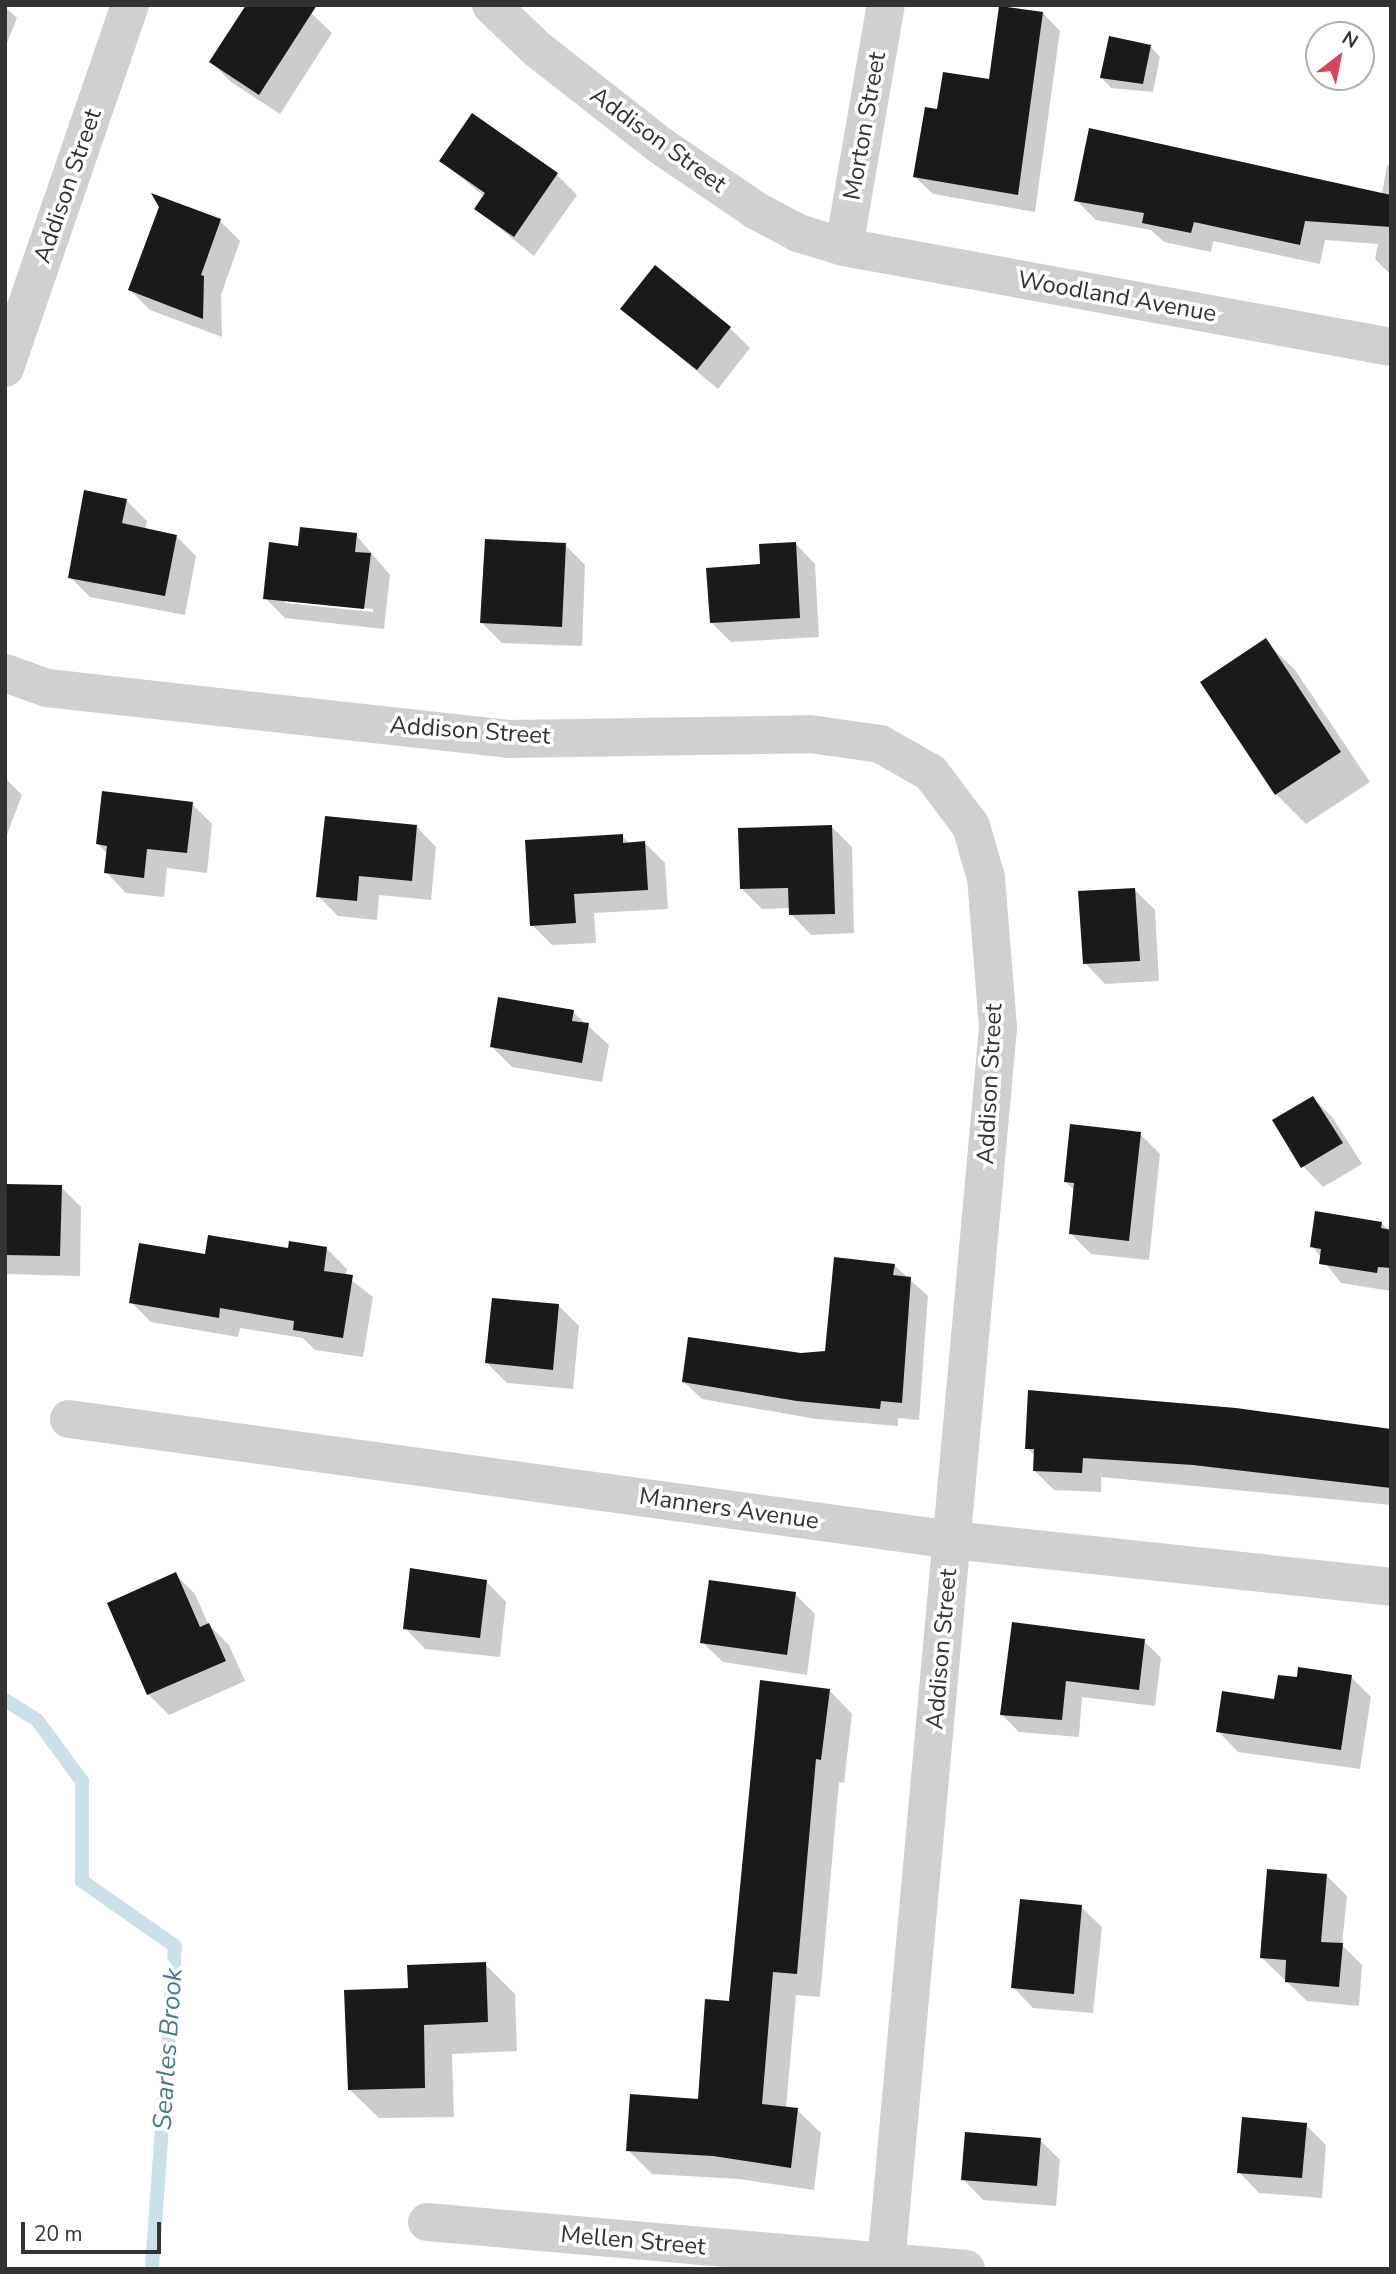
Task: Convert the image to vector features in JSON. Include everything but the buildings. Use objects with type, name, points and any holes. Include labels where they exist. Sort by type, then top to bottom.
[{"type":"street","name":"Addison Street","points":[[5,368],[130,5]]},
{"type":"street","name":"Addison Street","points":[[491,5],[537,49],[682,160],[755,210],[798,233],[844,247]]},
{"type":"street","name":"Morton Street","points":[[844,247],[886,5]]},
{"type":"street","name":"Woodland Avenue","points":[[844,247],[1391,347]]},
{"type":"street","name":"Addison Street","points":[[5,673],[47,688],[508,739],[810,734],[880,744],[931,773],[971,827],[986,878],[998,1028],[886,2263]]},
{"type":"street","name":"Manners Avenue","points":[[69,1419],[952,1540],[1391,1587]]},
{"type":"street","name":"Mellen Street","points":[[427,2222],[966,2269]]},
{"type":"waterway","name":"Searles Brook","points":[[5,1700],[37,1720],[82,1781],[82,1881],[175,1946],[152,2269]]}]
